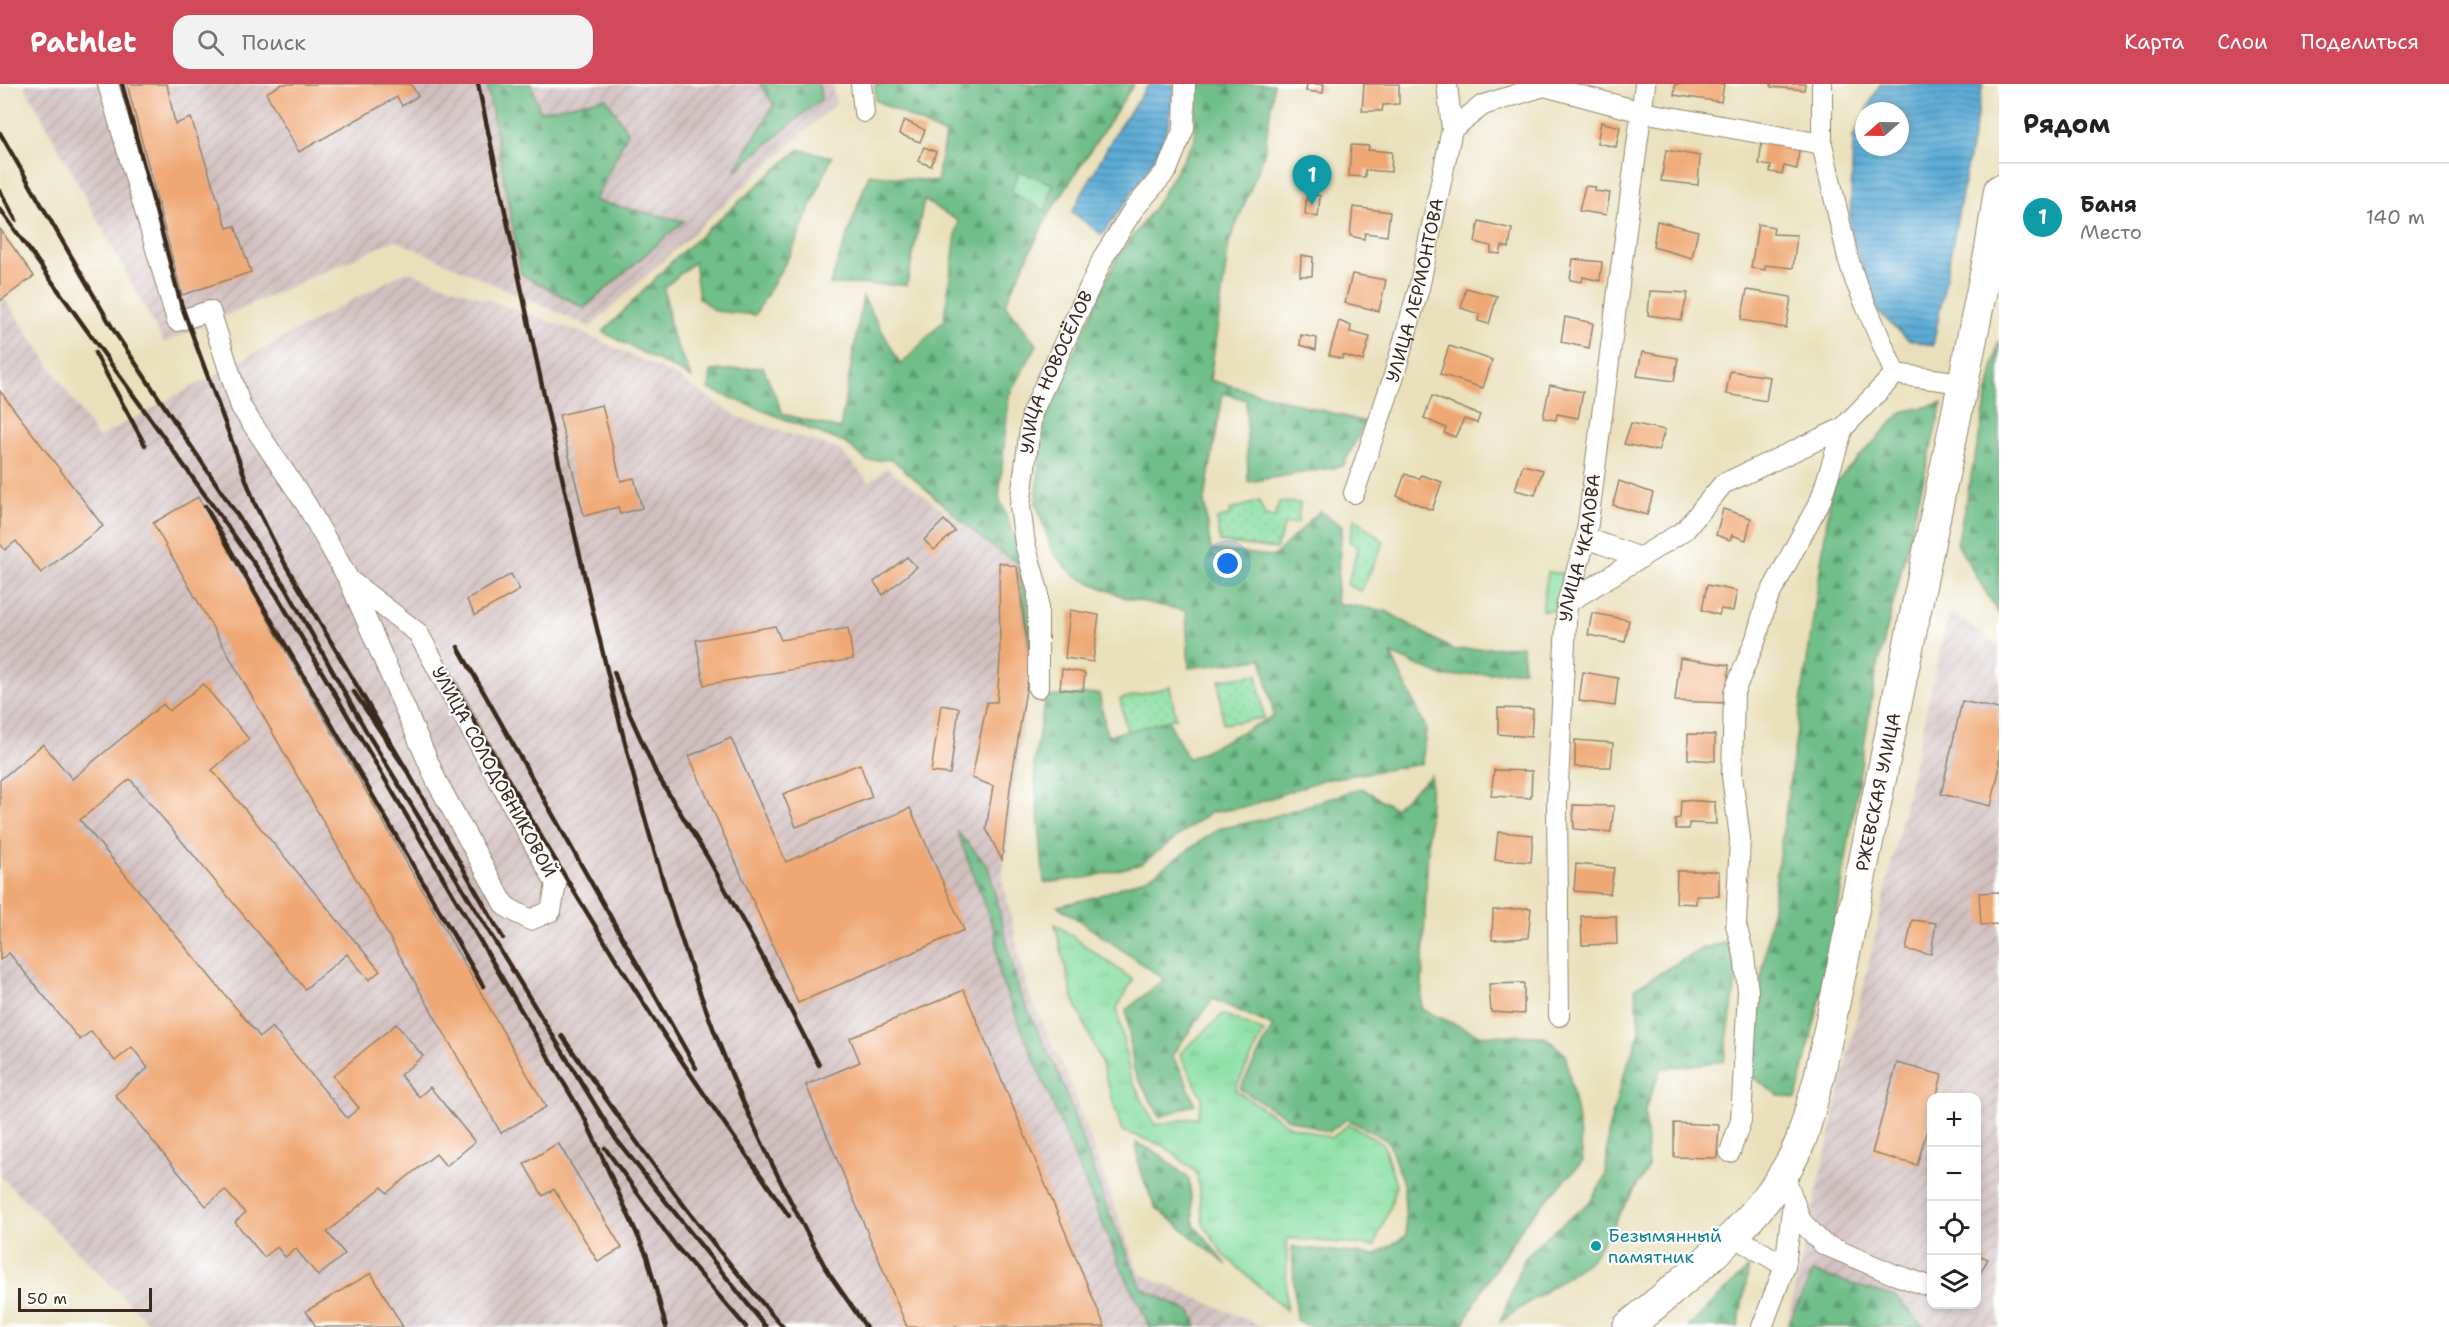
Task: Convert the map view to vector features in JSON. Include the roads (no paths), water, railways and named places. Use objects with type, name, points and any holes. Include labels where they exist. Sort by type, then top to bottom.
[{"type":"main road","name":"РЖЕВСКАЯ УЛИЦА","points":[[1628,1327],[1732,1236],[1764,1203],[1788,1186],[1819,1078],[1963,383],[1990,249],[1999,190]]},
{"type":"street","name":"УЛИЦА СОЛОДОВНИКОВОЙ","points":[[108,84],[177,321],[210,311],[241,407],[306,504],[349,580],[436,782],[506,906],[530,921],[551,911],[556,884],[418,633],[349,580]]},
{"type":"street","points":[[861,84],[864,112]]},
{"type":"street","name":"УЛИЦА НОВОСЁЛОВ","points":[[1038,688],[1038,591],[1025,544],[1020,506],[1032,413],[1104,256],[1133,210],[1167,170],[1184,128],[1185,84]]},
{"type":"street","name":"УЛИЦА ЛЕРМОНТОВА","points":[[1354,493],[1392,382],[1419,288],[1452,129],[1447,84]]},
{"type":"street","name":"УЛИЦА ЧКАЛОВА","points":[[1560,1016],[1557,804],[1567,603],[1586,538],[1645,84]]},
{"type":"street","points":[[1822,84],[1822,144],[1854,280],[1895,374]]},
{"type":"street","points":[[1452,129],[1483,105],[1540,85],[1642,112],[1822,144]]},
{"type":"street","points":[[1895,374],[1963,383]]},
{"type":"street","points":[[1567,603],[1685,530],[1723,484],[1843,428],[1895,374]]},
{"type":"street","points":[[1730,1152],[1741,1120],[1748,991],[1744,955],[1736,926],[1740,838],[1732,776],[1734,692],[1756,639],[1767,600],[1821,499],[1843,428]]},
{"type":"street","points":[[1586,538],[1641,558]]},
{"type":"street","points":[[1762,1327],[1785,1266],[1788,1186]]},
{"type":"street","points":[[1788,1186],[1801,1221],[1823,1244],[1893,1274],[1927,1285]]},
{"type":"street","points":[[1732,1236],[1785,1266]]},
{"type":"water","points":[[1149,84],[1174,84],[1173,105],[1168,126],[1139,183],[1102,235],[1072,212],[1117,130]]},
{"type":"water","points":[[1880,84],[1983,84],[1933,346],[1908,339],[1878,312],[1850,230],[1853,137],[1855,133],[1855,156],[1909,156],[1909,102],[1871,102]]},
{"type":"railway","points":[[122,84],[181,304],[255,504],[285,564],[409,774],[354,692]]},
{"type":"railway","points":[[478,84],[583,572],[626,749],[656,856],[689,962],[728,1066],[776,1171],[829,1274]]},
{"type":"railway","points":[[0,133],[116,334],[286,588],[369,736],[616,1139],[766,1327]]},
{"type":"railway","points":[[0,191],[16,220]]},
{"type":"railway","points":[[0,209],[276,594],[585,1119],[647,1256],[666,1327]]},
{"type":"railway","points":[[95,353],[145,445]]},
{"type":"railway","points":[[205,506],[483,986]]},
{"type":"railway","points":[[458,647],[696,1068]]},
{"type":"railway","points":[[445,668],[495,758],[627,978],[789,1216]]},
{"type":"railway","points":[[614,672],[656,773],[708,858],[819,1065]]},
{"type":"railway","points":[[409,774],[503,938]]},
{"type":"railway","points":[[562,1036],[668,1185],[783,1327]]},
{"type":"railway","points":[[605,1148],[675,1245],[746,1327]]},
{"type":"railway","points":[[825,1268],[866,1327]]},
{"type":"place","name":"Баня","points":[[1312,205]]},
{"type":"place","name":"Безымянный памятник","points":[[1596,1246]]}]
